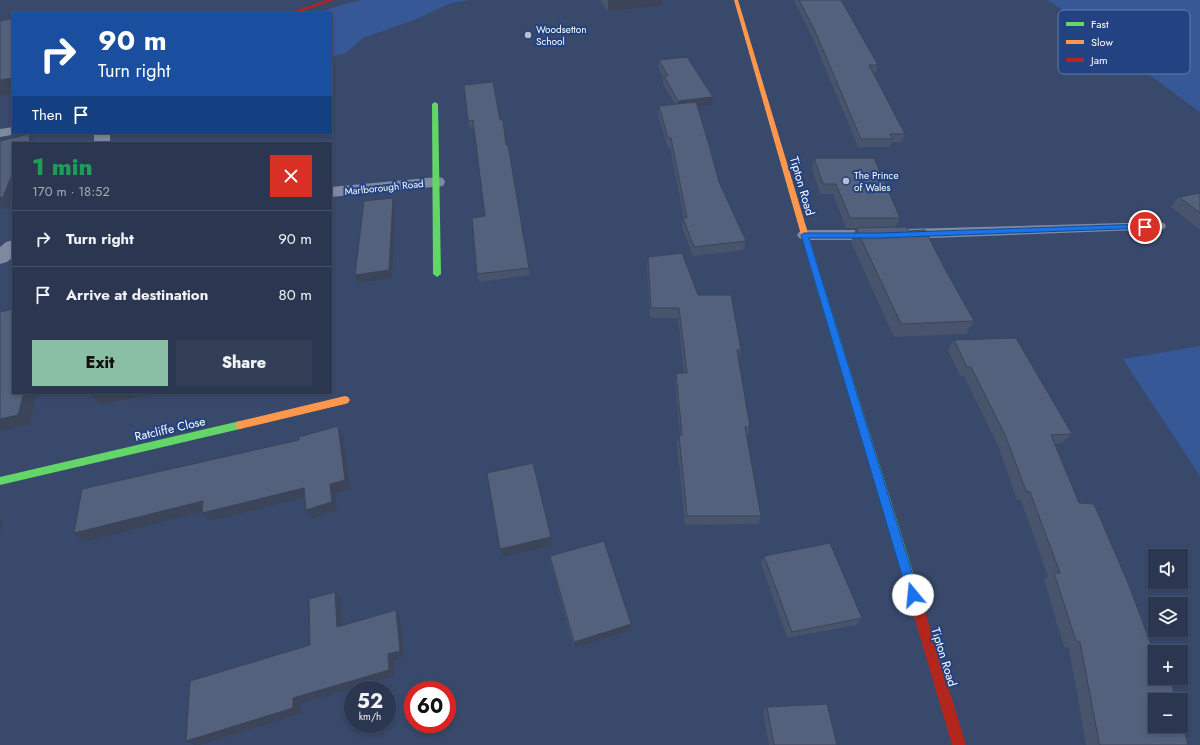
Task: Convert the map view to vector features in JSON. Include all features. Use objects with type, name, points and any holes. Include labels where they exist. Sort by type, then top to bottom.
[{"type":"main road","points":[[295,12],[332,0]]},
{"type":"main road","name":"Tipton Road","points":[[736,0],[804,235],[959,745]]},
{"type":"main road","name":"Marlborough Road","points":[[435,104],[437,274]]},
{"type":"main road","name":"Ratcliffe Close","points":[[0,482],[345,400]]},
{"type":"street","name":"Marlborough Road","points":[[332,192],[437,182]]},
{"type":"street","points":[[0,258],[12,247]]},
{"type":"lane","points":[[0,133],[12,131]]},
{"type":"lane","points":[[804,235],[891,235],[1158,226]]},
{"type":"shaded area","points":[[362,0],[469,0],[451,3],[414,20],[363,38],[346,53],[332,57],[332,12],[320,12]]},
{"type":"shaded area","points":[[1048,0],[1200,0],[1200,112],[1148,74],[1190,74],[1190,10],[1062,10]]},
{"type":"shaded area","points":[[1200,346],[1200,476],[1123,359]]},
{"type":"building","points":[[799,0],[841,0],[878,65],[869,65],[905,134],[890,134],[893,139],[861,139],[815,31]]},
{"type":"building","points":[[12,18],[12,78],[0,80],[0,21]]},
{"type":"building","points":[[687,57],[713,97],[678,101],[664,76],[668,76],[659,60]]},
{"type":"building","points":[[493,82],[500,120],[503,120],[506,145],[508,145],[529,268],[477,274],[472,218],[485,216],[473,120],[468,121],[464,85]]},
{"type":"building","points":[[696,102],[719,182],[746,241],[694,247],[683,218],[687,218],[671,138],[668,138],[659,106]]},
{"type":"building","points":[[29,134],[30,142],[12,142],[12,174],[3,197],[0,198],[0,141]]},
{"type":"building","name":"The Prince of Wales","points":[[814,158],[874,158],[900,218],[850,218],[836,184],[823,184]]},
{"type":"building","points":[[1200,193],[1200,213],[1179,197]]},
{"type":"building","points":[[393,198],[389,270],[355,275],[364,201]]},
{"type":"building","points":[[907,227],[908,231],[925,230],[974,321],[901,324],[856,228]]},
{"type":"building","points":[[682,253],[698,295],[731,295],[741,350],[737,350],[750,427],[745,427],[761,516],[687,516],[679,435],[682,435],[676,373],[687,373],[679,308],[651,308],[648,257]]},
{"type":"building","points":[[12,309],[12,394],[24,394],[18,415],[0,419],[0,312]]},
{"type":"building","points":[[1016,338],[1072,434],[1051,435],[1079,503],[1094,504],[1128,583],[1151,645],[1148,645],[1148,685],[1172,685],[1174,693],[1148,693],[1148,733],[1185,733],[1188,745],[1100,745],[1080,642],[1076,641],[1054,573],[1060,573],[1030,492],[1026,491],[1006,437],[971,367],[967,367],[954,340]]},
{"type":"building","points":[[338,426],[345,480],[330,484],[332,502],[306,510],[304,488],[202,513],[203,501],[74,533],[82,489],[299,440],[299,437]]},
{"type":"building","points":[[533,463],[551,537],[500,549],[487,473]]},
{"type":"building","points":[[604,541],[631,624],[574,642],[550,556]]},
{"type":"building","points":[[830,543],[862,618],[792,632],[764,556]]},
{"type":"building","points":[[335,592],[337,627],[396,610],[400,651],[388,654],[389,670],[351,681],[344,681],[344,683],[293,698],[293,708],[186,741],[190,681],[310,645],[309,599]]},
{"type":"building","points":[[827,704],[837,745],[774,745],[767,707]]},
{"type":"traffic: fast","points":[[435,104],[437,274]]},
{"type":"traffic: fast","points":[[816,273],[909,579]]},
{"type":"traffic: fast","points":[[0,481],[240,425]]},
{"type":"traffic: slow","points":[[736,0],[816,273]]},
{"type":"traffic: slow","points":[[240,425],[345,400]]},
{"type":"traffic: jam","points":[[295,12],[332,0]]},
{"type":"traffic: jam","points":[[909,579],[959,745]]},
{"type":"place","name":"Woodsetton School","points":[[528,35]]},
{"type":"place","name":"The Prince of Wales","points":[[846,181]]},
{"type":"route","points":[[913,595],[804,235],[880,235],[1061,228],[1145,227]]}]
